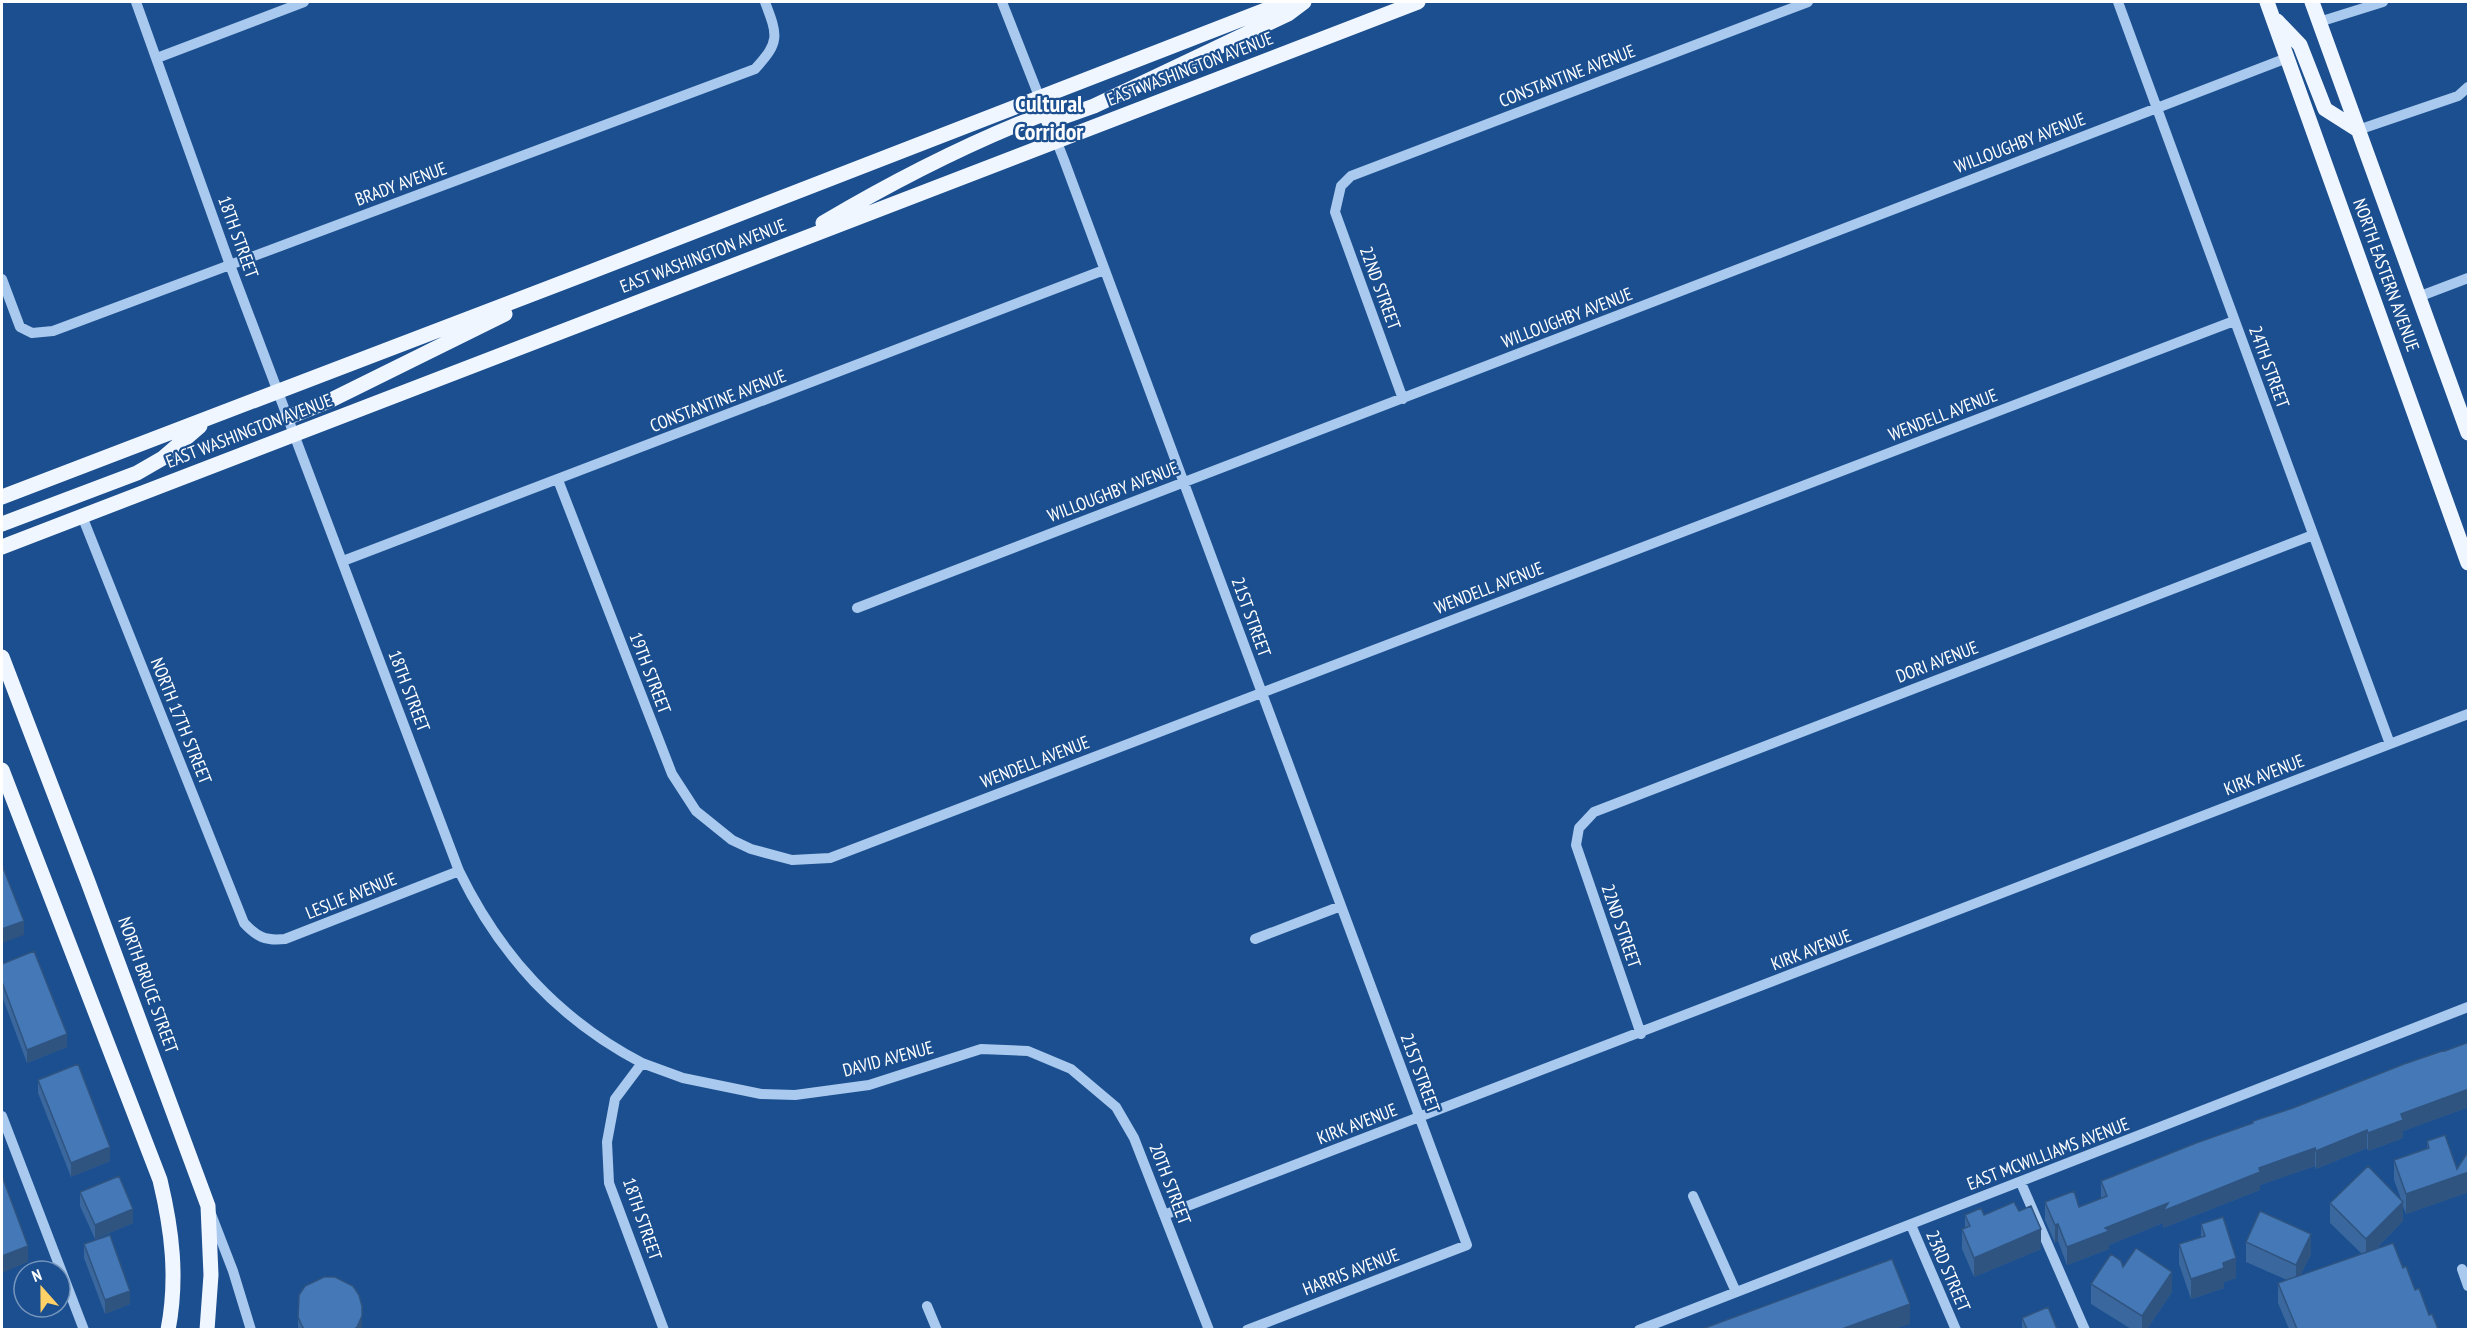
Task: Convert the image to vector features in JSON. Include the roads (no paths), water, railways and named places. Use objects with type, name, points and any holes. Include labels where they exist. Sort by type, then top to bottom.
[{"type":"main road","name":"EAST WASHINGTON AVENUE","points":[[2,497],[1286,2]]},
{"type":"main road","points":[[784,246],[879,190],[1004,129],[1094,106],[1288,14],[1304,2]]},
{"type":"main road","name":"EAST WASHINGTON AVENUE","points":[[2,547],[1418,2]]},
{"type":"main road","name":"NORTH EASTERN AVENUE","points":[[2267,2],[2469,562]]},
{"type":"main road","name":"NORTH EASTERN AVENUE","points":[[2312,2],[2469,434]]},
{"type":"main road","points":[[2272,17],[2300,45],[2325,109],[2358,130]]},
{"type":"main road","points":[[289,417],[329,401],[585,274]]},
{"type":"main road","points":[[2,524],[138,473],[163,458],[209,418]]},
{"type":"main road","name":"NORTH BRUCE STREET","points":[[2,657],[208,1206]]},
{"type":"main road","points":[[2,770],[160,1180],[171,1226],[174,1268],[168,1329]]},
{"type":"main road","points":[[207,1329],[211,1275],[208,1206]]},
{"type":"street","name":"18TH STREET","points":[[136,2],[230,265],[459,871],[477,907],[517,965],[566,1014],[617,1050],[642,1063],[615,1099],[607,1142],[609,1183],[664,1329]]},
{"type":"street","points":[[157,58],[304,2]]},
{"type":"street","name":"BRADY AVENUE","points":[[2,279],[20,327],[32,333],[53,331],[754,69],[772,50],[776,28],[765,2]]},
{"type":"street","name":"21ST STREET","points":[[1002,2],[1056,141],[1467,1245]]},
{"type":"street","name":"CONSTANTINE AVENUE","points":[[1341,186],[1351,176],[1808,2]]},
{"type":"street","name":"24TH STREET","points":[[2118,2],[2390,744]]},
{"type":"street","points":[[2319,22],[2383,2]]},
{"type":"street","name":"WILLOUGHBY AVENUE","points":[[857,608],[2287,58]]},
{"type":"street","points":[[2358,130],[2458,96],[2469,87]]},
{"type":"street","name":"22ND STREET","points":[[1341,186],[1335,212],[1403,399]]},
{"type":"street","name":"CONSTANTINE AVENUE","points":[[343,561],[1104,270]]},
{"type":"street","points":[[2418,297],[2469,278]]},
{"type":"street","name":"WENDELL AVENUE","points":[[751,849],[792,860],[830,858],[2234,321]]},
{"type":"street","name":"19TH STREET","points":[[558,480],[672,774],[696,811],[732,840],[751,849]]},
{"type":"street","name":"NORTH 17TH STREET","points":[[82,516],[244,923],[255,935]]},
{"type":"street","name":"DORI AVENUE","points":[[1579,828],[1594,812],[2313,535]]},
{"type":"street","name":"KIRK AVENUE","points":[[1164,1215],[1641,1034],[2469,714]]},
{"type":"street","name":"22ND STREET","points":[[1579,828],[1576,845],[1641,1034]]},
{"type":"street","name":"LESLIE AVENUE","points":[[255,935],[267,940],[285,939],[459,871]]},
{"type":"street","points":[[1255,939],[1341,906]]},
{"type":"street","name":"EAST MCWILLIAMS AVENUE","points":[[1639,1329],[2021,1183],[2469,1007]]},
{"type":"street","name":"DAVID AVENUE","points":[[642,1063],[683,1078],[761,1094],[795,1095],[869,1085],[981,1049],[1028,1051],[1071,1069]]},
{"type":"street","name":"20TH STREET","points":[[1071,1069],[1116,1107],[1134,1138],[1209,1329]]},
{"type":"street","points":[[2,1116],[84,1329]]},
{"type":"street","points":[[2021,1183],[2085,1329]]},
{"type":"street","points":[[1693,1196],[1736,1292]]},
{"type":"street","name":"NORTH BRUCE STREET","points":[[208,1206],[233,1272],[251,1329]]},
{"type":"street","name":"23RD STREET","points":[[1911,1225],[1956,1329]]},
{"type":"street","name":"HARRIS AVENUE","points":[[1247,1329],[1467,1245]]},
{"type":"street","points":[[2462,1269],[2469,1286]]},
{"type":"street","points":[[927,1306],[937,1329]]},
{"type":"district","name":"Cultural Corridor","points":[[1049,118]]}]
